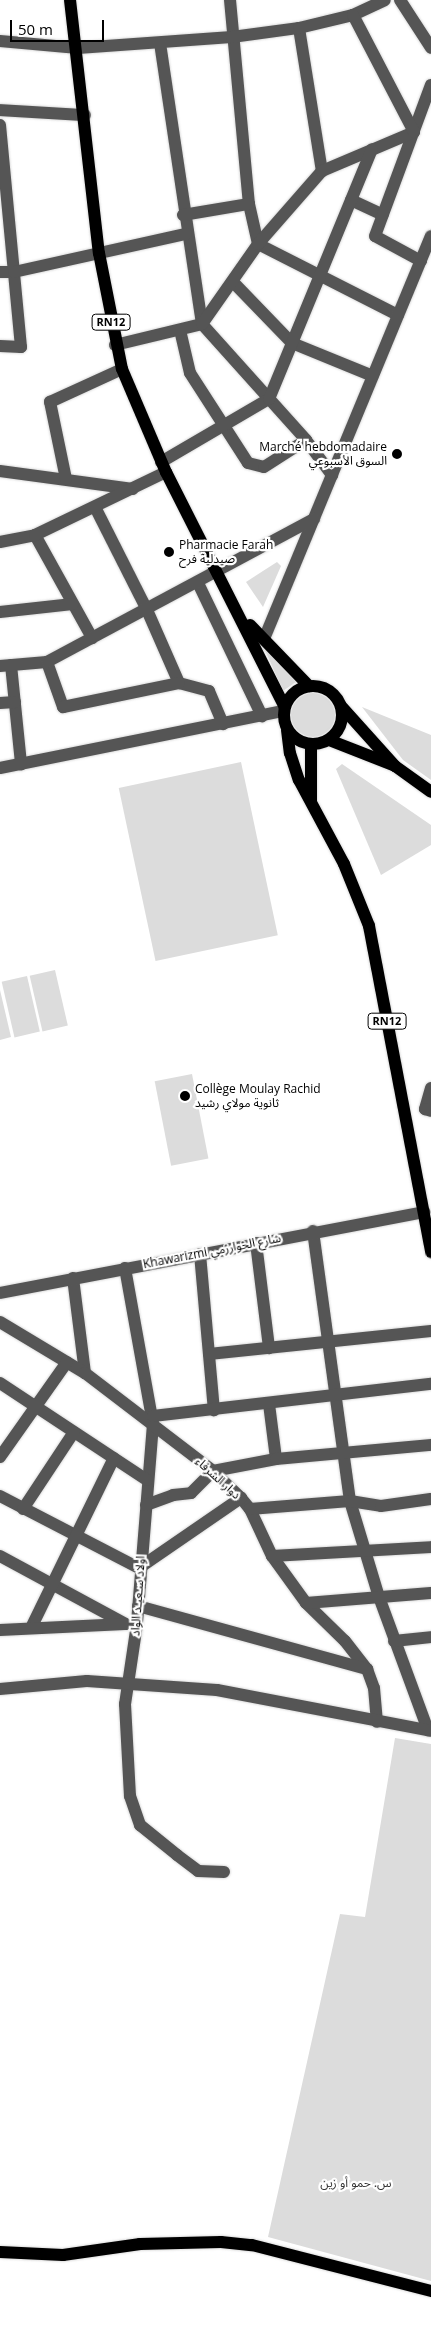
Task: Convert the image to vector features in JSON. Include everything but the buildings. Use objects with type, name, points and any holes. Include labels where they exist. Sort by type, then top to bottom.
[{"type":"main road","name":"RN12","points":[[70,0],[78,48],[99,253],[115,345],[122,369],[163,467],[242,618],[284,709],[299,780],[344,864],[369,926],[431,1252]]},
{"type":"main road","name":"RN12","points":[[242,618],[309,686],[329,690],[341,706]]},
{"type":"main road","points":[[284,709],[294,692],[309,686]]},
{"type":"main road","points":[[287,730],[297,740],[311,745],[329,740],[339,729],[341,706]]},
{"type":"main road","points":[[341,706],[395,766],[431,792]]},
{"type":"main road","points":[[329,740],[395,766]]},
{"type":"main road","name":"RN12","points":[[311,745],[311,801]]},
{"type":"main road","points":[[0,2252],[63,2255],[140,2244],[221,2242],[252,2245],[431,2291]]},
{"type":"street","points":[[230,0],[249,204],[258,244],[398,315]]},
{"type":"street","points":[[0,41],[78,48],[232,37],[299,28],[353,15],[385,0]]},
{"type":"street","points":[[400,0],[431,48]]},
{"type":"street","points":[[353,15],[414,132]]},
{"type":"street","points":[[299,28],[322,171]]},
{"type":"street","points":[[160,43],[183,215],[202,324],[306,440],[332,475]]},
{"type":"street","points":[[421,261],[376,237],[431,85]]},
{"type":"street","points":[[0,110],[85,115]]},
{"type":"street","points":[[0,125],[3,193],[14,272],[21,347],[0,346]]},
{"type":"street","points":[[115,345],[202,324],[258,244],[322,171],[414,132]]},
{"type":"street","points":[[0,542],[35,535],[133,489],[222,426],[269,399],[372,149]]},
{"type":"street","points":[[351,200],[383,215]]},
{"type":"street","points":[[183,215],[249,204]]},
{"type":"street","points":[[0,272],[14,272],[186,234]]},
{"type":"street","points":[[264,639],[398,315],[430,243]]},
{"type":"street","points":[[233,282],[292,343],[373,376]]},
{"type":"street","points":[[180,330],[190,373],[244,459],[255,466],[268,465],[306,440]]},
{"type":"street","points":[[66,479],[50,402],[122,369]]},
{"type":"street","points":[[0,471],[133,489]]},
{"type":"street","points":[[95,506],[147,610],[179,683]]},
{"type":"street","points":[[21,764],[15,702],[5,665],[47,662],[217,573],[314,519]]},
{"type":"street","points":[[35,535],[92,638]]},
{"type":"street","points":[[198,583],[262,716]]},
{"type":"street","points":[[0,612],[73,604]]},
{"type":"street","points":[[47,662],[63,707],[179,683],[209,690],[223,724]]},
{"type":"street","points":[[0,703],[15,702]]},
{"type":"street","points":[[0,768],[262,716],[284,709]]},
{"type":"street","points":[[431,1088],[425,1109],[431,1111]]},
{"type":"street","name":"Khawarizmi شارع الخوارزمي","points":[[0,1293],[313,1231],[424,1212]]},
{"type":"street","points":[[313,1231],[341,1453],[350,1501],[363,1552],[378,1597],[430,1731]]},
{"type":"street","points":[[256,1243],[268,1348]]},
{"type":"street","points":[[200,1254],[214,1410]]},
{"type":"street","name":"اولاد سـعيـد الواد","points":[[125,1268],[153,1420],[139,1568],[138,1606],[132,1624],[125,1704],[128,1766],[136,1819],[194,1868],[207,1873],[224,1872]]},
{"type":"street","points":[[72,1278],[84,1373]]},
{"type":"street","name":"دوار الشرفاء","points":[[0,1322],[67,1362],[153,1420],[242,1498],[250,1509],[272,1556],[306,1603],[346,1641],[368,1669],[374,1688],[377,1722]]},
{"type":"street","points":[[209,1354],[431,1331]]},
{"type":"street","points":[[0,1457],[67,1362]]},
{"type":"street","points":[[0,1383],[147,1480]]},
{"type":"street","points":[[153,1420],[214,1410],[431,1384]]},
{"type":"street","points":[[269,1404],[276,1459]]},
{"type":"street","points":[[24,1510],[74,1432]]},
{"type":"street","points":[[146,1505],[191,1493],[213,1471],[276,1459],[431,1445]]},
{"type":"street","points":[[31,1628],[114,1458]]},
{"type":"street","points":[[0,1496],[75,1538],[139,1568],[242,1498]]},
{"type":"street","points":[[250,1509],[350,1501],[372,1506],[431,1499]]},
{"type":"street","points":[[272,1556],[431,1547]]},
{"type":"street","points":[[0,1556],[132,1624]]},
{"type":"street","points":[[306,1603],[431,1593]]},
{"type":"street","points":[[138,1606],[368,1669]]},
{"type":"street","points":[[0,1630],[132,1624]]},
{"type":"street","points":[[394,1641],[431,1637]]},
{"type":"street","points":[[0,1689],[62,1682],[128,1684],[241,1694],[430,1731]]},
{"type":"green space","points":[[277,562],[281,566],[263,607],[246,582]]},
{"type":"green space","points":[[261,641],[296,682],[283,691]]},
{"type":"green space","points":[[317,693],[329,699],[334,706],[334,724],[329,731],[322,736],[309,737],[301,734],[294,727],[291,711],[294,703],[301,696]]},
{"type":"green space","points":[[362,707],[431,735],[431,780],[403,760]]},
{"type":"green space","points":[[241,762],[278,935],[156,961],[119,788]]},
{"type":"green space","points":[[342,764],[431,825],[431,845],[381,875],[336,769]]},
{"type":"green space","points":[[55,970],[68,1026],[42,1031],[30,976]]},
{"type":"green space","points":[[27,976],[40,1032],[14,1037],[2,982]]},
{"type":"green space","points":[[0,990],[11,1037],[0,1040]]},
{"type":"green space","points":[[192,1074],[208,1158],[171,1166],[155,1081]]},
{"type":"green space","name":"س. حمو أو زين","points":[[395,1738],[431,1744],[431,2281],[268,2237],[340,1914],[365,1917]]},
{"type":"place","name":"Marché hebdomadaire السوق الأسبوعي","points":[[397,454]]},
{"type":"place","name":"Pharmacie Farah صيدلية فرح","points":[[169,552]]},
{"type":"place","name":"Collège Moulay Rachid ثانوية مولاي رشيد","points":[[185,1096]]}]
